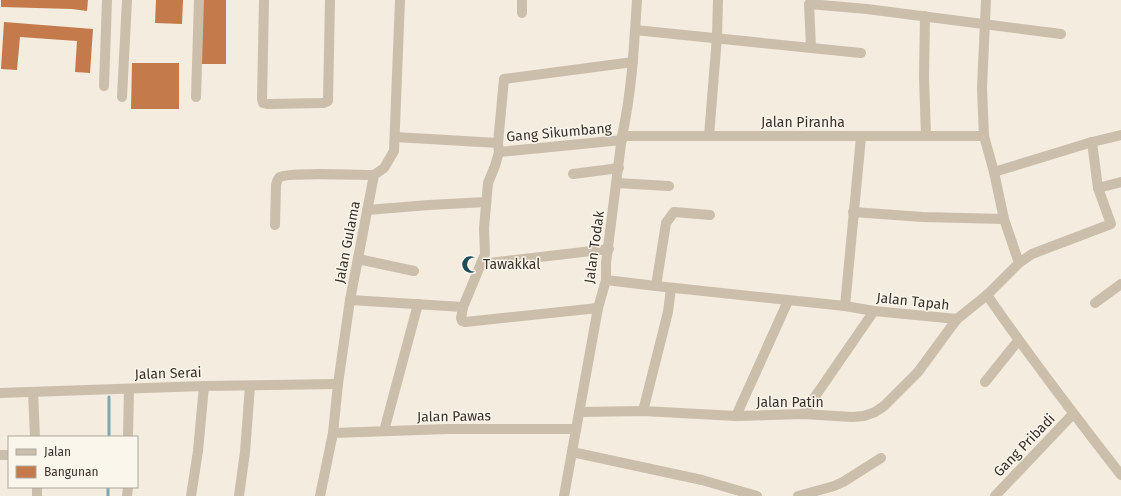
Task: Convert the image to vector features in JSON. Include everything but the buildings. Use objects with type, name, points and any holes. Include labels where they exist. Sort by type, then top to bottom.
[{"type":"street","points":[[104,86],[107,0]]},
{"type":"street","points":[[122,97],[127,0]]},
{"type":"street","points":[[196,97],[199,0]]},
{"type":"street","points":[[264,0],[262,99],[263,103],[267,104],[323,103],[328,101],[330,0]]},
{"type":"street","points":[[275,225],[276,185],[281,176],[374,175],[384,168],[389,162],[394,151],[395,137],[400,0]]},
{"type":"street","points":[[522,0],[522,13]]},
{"type":"street","name":"Jalan Todak","points":[[564,496],[598,308],[606,280],[606,263],[633,62],[637,0]]},
{"type":"street","points":[[708,136],[717,37],[718,0]]},
{"type":"street","points":[[986,0],[982,88],[984,136],[994,172],[1004,219],[1020,263]]},
{"type":"street","points":[[811,47],[810,4],[925,16],[1061,34]]},
{"type":"street","points":[[925,16],[924,77],[926,136]]},
{"type":"street","points":[[635,30],[717,37],[861,53]]},
{"type":"street","points":[[598,308],[465,322],[462,321],[461,318],[463,307],[485,254],[484,228],[488,183],[495,166],[498,147],[504,79],[633,62]]},
{"type":"street","points":[[994,172],[1092,142],[1121,135]]},
{"type":"street","name":"Jalan Piranha","points":[[622,138],[708,136],[984,136]]},
{"type":"street","name":"Gang Sikumbang","points":[[395,137],[498,147],[622,138]]},
{"type":"street","points":[[845,306],[861,137]]},
{"type":"street","points":[[1092,142],[1098,188],[1121,182]]},
{"type":"street","points":[[572,174],[619,168]]},
{"type":"street","name":"Jalan Gulama","points":[[320,496],[333,433],[338,384],[350,300],[374,175]]},
{"type":"street","points":[[617,183],[669,186]]},
{"type":"street","name":"Jalan Tapah","points":[[606,280],[845,306],[874,311],[957,319],[1032,254],[1111,224],[1098,188]]},
{"type":"street","points":[[367,210],[486,202]]},
{"type":"street","points":[[656,286],[668,218],[674,212],[710,214]]},
{"type":"street","points":[[853,212],[923,217],[1004,219]]},
{"type":"street","points":[[481,264],[609,249]]},
{"type":"street","points":[[358,259],[414,271]]},
{"type":"street","points":[[1095,302],[1121,284]]},
{"type":"street","points":[[643,411],[668,312],[671,288]]},
{"type":"street","points":[[986,295],[1018,341],[1121,475]]},
{"type":"street","points":[[350,300],[463,307]]},
{"type":"street","points":[[736,416],[788,301]]},
{"type":"street","points":[[384,431],[418,304]]},
{"type":"street","points":[[802,414],[874,311]]},
{"type":"street","name":"Jalan Patin","points":[[579,412],[643,411],[736,416],[802,414],[852,417],[864,416],[875,412],[884,406],[918,372],[957,319]]},
{"type":"street","points":[[985,382],[1018,341]]},
{"type":"street","name":"Jalan Serai","points":[[0,393],[204,386],[338,384]]},
{"type":"street","points":[[191,496],[198,451],[204,386]]},
{"type":"street","points":[[239,496],[245,452],[250,386]]},
{"type":"street","points":[[128,436],[129,389]]},
{"type":"street","points":[[33,392],[35,436]]},
{"type":"street","name":"Gang Pribadi","points":[[995,496],[1073,414]]},
{"type":"street","name":"Jalan Pawas","points":[[333,433],[448,429],[576,429]]},
{"type":"street","points":[[572,452],[702,480],[757,496]]},
{"type":"street","points":[[798,496],[818,494],[843,482],[881,458]]},
{"type":"waterway","points":[[109,397],[109,436]]},
{"type":"waterway","points":[[108,488],[108,496]]},
{"type":"place","name":"Tawakkal","points":[[470,264]]}]
